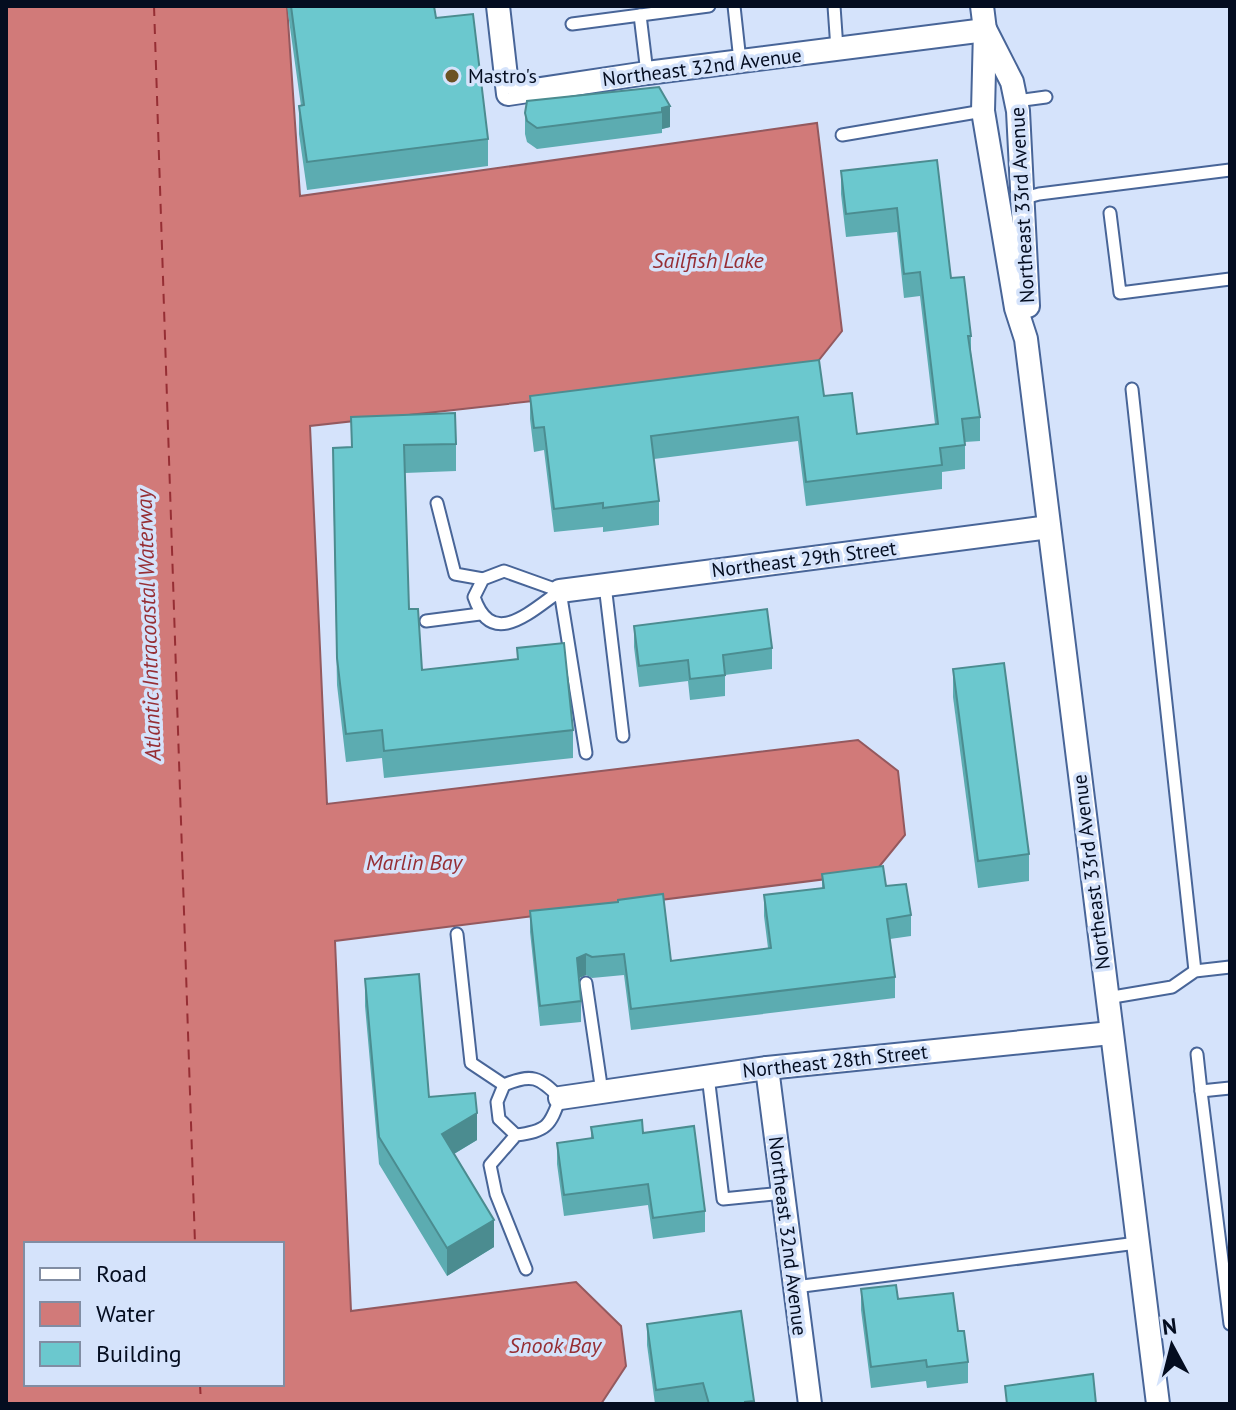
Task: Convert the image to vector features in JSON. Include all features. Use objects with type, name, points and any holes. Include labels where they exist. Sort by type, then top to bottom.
[{"type":"street","name":"Northeast 32nd Avenue","points":[[498,6],[508,94],[985,30]]},
{"type":"street","name":"Northeast 33rd Avenue","points":[[982,6],[985,30],[983,111],[1016,308],[1026,339]]},
{"type":"street","name":"Northeast 33rd Avenue","points":[[985,30],[1012,82],[1016,101],[1028,308],[1026,339],[1158,1404]]},
{"type":"street","name":"Northeast 29th Street","points":[[560,591],[1049,527]]},
{"type":"street","name":"Northeast 28th Street","points":[[560,1098],[767,1068],[1111,1033]]},
{"type":"street","name":"Northeast 32nd Avenue","points":[[767,1068],[810,1404]]},
{"type":"lane","points":[[572,24],[709,6]]},
{"type":"lane","points":[[734,6],[740,61]]},
{"type":"lane","points":[[834,6],[837,49]]},
{"type":"lane","points":[[640,15],[647,73]]},
{"type":"lane","points":[[1016,101],[1046,97]]},
{"type":"lane","points":[[842,135],[983,111]]},
{"type":"lane","points":[[997,205],[1022,198],[1230,170]]},
{"type":"lane","points":[[1110,213],[1120,293],[1230,279]]},
{"type":"lane","points":[[1132,389],[1195,971]]},
{"type":"lane","points":[[437,503],[455,574],[483,579],[504,571],[560,591]]},
{"type":"lane","points":[[483,579],[474,597],[480,614],[494,624],[513,623],[560,591]]},
{"type":"lane","points":[[605,585],[623,736]]},
{"type":"lane","points":[[560,591],[586,753]]},
{"type":"lane","points":[[426,621],[480,614]]},
{"type":"lane","points":[[457,934],[471,1063],[504,1085]]},
{"type":"lane","points":[[1107,998],[1172,987],[1195,971],[1230,967]]},
{"type":"lane","points":[[586,983],[602,1092]]},
{"type":"lane","points":[[1197,1054],[1230,1324]]},
{"type":"lane","points":[[708,1076],[723,1199],[783,1193]]},
{"type":"lane","points":[[516,1135],[499,1119],[497,1102],[504,1085],[523,1077],[542,1080],[560,1098],[552,1122],[537,1132],[516,1135],[490,1165],[496,1194],[526,1269]]},
{"type":"lane","points":[[1201,1091],[1230,1088]]},
{"type":"lane","points":[[795,1287],[1137,1243]]},
{"type":"water","points":[[6,6],[287,6],[300,196],[817,123],[842,331],[811,370],[310,426],[327,804],[858,740],[898,771],[905,835],[874,873],[335,941],[351,1311],[576,1282],[621,1326],[626,1366],[601,1404],[6,1404]]},
{"type":"building","points":[[291,6],[434,6],[436,18],[473,14],[488,139],[307,162],[299,106],[304,105]]},
{"type":"building","points":[[659,87],[670,106],[662,108],[662,112],[537,128],[527,121],[525,113],[527,101]]},
{"type":"building","points":[[937,160],[951,278],[964,277],[971,336],[968,336],[980,417],[962,419],[965,445],[940,448],[942,465],[806,482],[798,417],[651,436],[659,501],[603,508],[603,503],[554,509],[544,427],[534,428],[530,396],[819,360],[824,396],[852,393],[857,434],[938,424],[920,272],[904,274],[897,208],[846,214],[841,171]]},
{"type":"building","points":[[455,413],[456,444],[404,445],[409,609],[418,609],[422,670],[518,659],[517,648],[564,643],[573,730],[384,751],[382,730],[346,734],[337,658],[333,448],[352,447],[351,417]]},
{"type":"building","points":[[767,609],[772,648],[723,655],[725,675],[690,679],[688,660],[639,666],[634,626]]},
{"type":"building","points":[[1004,663],[1029,854],[978,861],[953,669]]},
{"type":"building","points":[[883,866],[886,886],[906,884],[911,915],[887,919],[895,977],[631,1009],[624,954],[592,957],[586,954],[577,958],[581,1001],[540,1006],[530,911],[663,894],[671,961],[771,948],[764,895],[824,888],[822,874]]},
{"type":"building","points":[[419,974],[429,1097],[475,1093],[477,1113],[442,1134],[494,1220],[447,1248],[379,1137],[365,979]]},
{"type":"building","points":[[642,1120],[643,1133],[694,1126],[705,1211],[653,1218],[648,1184],[564,1195],[557,1143],[593,1138],[591,1127]]},
{"type":"building","points":[[896,1285],[898,1299],[953,1293],[958,1331],[964,1331],[968,1362],[927,1367],[926,1360],[871,1367],[861,1289]]},
{"type":"building","points":[[741,1311],[754,1401],[709,1404],[703,1383],[656,1390],[647,1324]]},
{"type":"building","points":[[1093,1374],[1096,1404],[1007,1404],[1005,1386]]},
{"type":"ferry route","points":[[154,6],[195,1242]]},
{"type":"ferry route","points":[[200,1386],[201,1404]]},
{"type":"place","name":"Mastro's","points":[[452,76]]},
{"type":"water label","name":"Sailfish Lake","points":[[708,260]]},
{"type":"water label","name":"Atlantic Intracoastal Waterway","points":[[148,625]]},
{"type":"water label","name":"Marlin Bay","points":[[414,862]]},
{"type":"water label","name":"Snook Bay","points":[[555,1345]]}]
